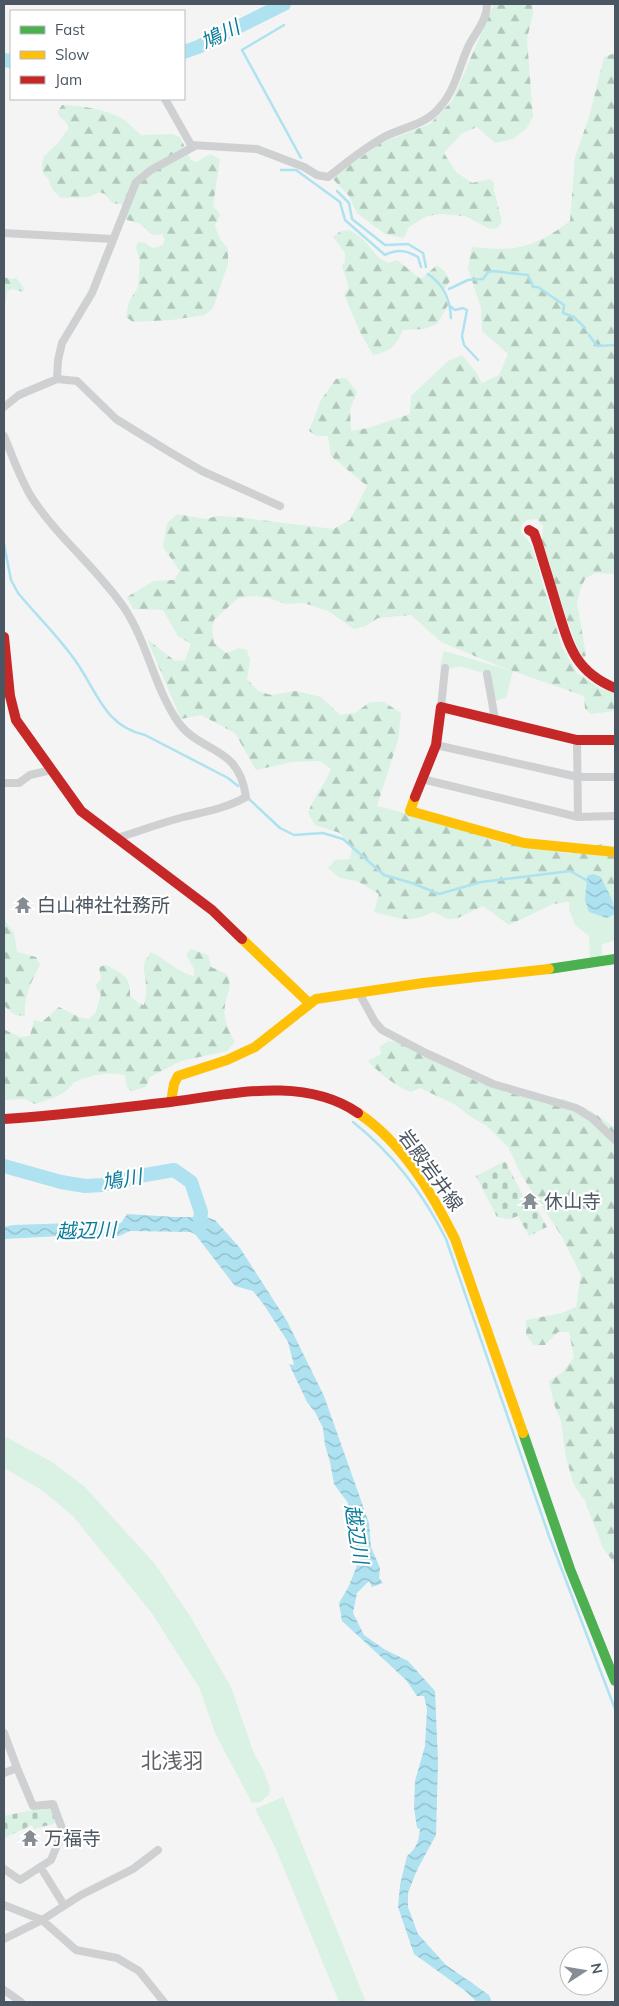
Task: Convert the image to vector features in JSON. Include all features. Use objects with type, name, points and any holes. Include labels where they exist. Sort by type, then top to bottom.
[{"type":"street","points":[[57,378],[62,343],[92,293],[136,182],[151,170],[194,146],[257,149],[304,167],[317,175],[328,177],[354,156],[383,138],[432,116],[453,86],[469,44],[480,27],[487,10],[487,4]]},
{"type":"street","points":[[166,100],[185,137],[194,146]]},
{"type":"street","points":[[4,233],[112,239]]},
{"type":"street","points":[[4,407],[19,395],[57,378],[77,381],[116,419],[202,471],[280,506]]},
{"type":"street","points":[[4,436],[22,480],[32,498],[50,522],[102,579],[128,614],[176,718],[189,733],[224,754],[232,762],[244,783],[246,797],[236,803],[212,812],[179,818],[116,838]]},
{"type":"street","points":[[529,530],[534,533],[538,544],[570,648],[585,670],[606,685],[615,688]]},
{"type":"street","points":[[4,637],[12,708],[21,729],[81,811],[212,910],[309,1003]]},
{"type":"street","points":[[445,668],[436,745],[410,811],[524,843],[615,852]]},
{"type":"street","points":[[487,674],[495,718]]},
{"type":"street","points":[[441,707],[495,718],[577,740],[615,740]]},
{"type":"street","points":[[577,740],[578,817]]},
{"type":"street","points":[[436,745],[578,777],[615,777]]},
{"type":"street","points":[[4,783],[19,783],[30,775],[51,770]]},
{"type":"street","points":[[422,779],[578,817],[615,816]]},
{"type":"street","points":[[171,1102],[174,1084],[178,1076],[254,1048],[309,1003],[316,1000],[423,983],[575,966],[615,959]]},
{"type":"street","points":[[359,993],[375,1022],[382,1030],[426,1053],[494,1084],[576,1108],[592,1118],[615,1140]]},
{"type":"street","name":"岩殿岩井線","points":[[4,1119],[64,1115],[248,1092],[285,1090],[307,1092],[327,1098],[354,1109],[376,1127],[402,1157],[431,1196],[455,1239],[568,1564],[615,1681]]},
{"type":"street","points":[[4,1733],[33,1806],[53,1804],[64,1831],[51,1860],[41,1868],[20,1880],[4,1869]]},
{"type":"street","points":[[4,1773],[17,1768]]},
{"type":"street","points":[[4,1940],[42,1920],[64,1905],[133,1869],[158,1850]]},
{"type":"street","points":[[41,1868],[64,1905]]},
{"type":"street","points":[[4,1905],[42,1920],[76,1950],[117,1958],[139,1971],[164,2002]]},
{"type":"street","points":[[4,1990],[21,2002]]},
{"type":"green space","points":[[494,4],[532,4],[533,13],[527,39],[533,117],[526,129],[513,139],[495,143],[477,127],[461,134],[444,153],[456,172],[472,183],[490,179],[494,183],[502,222],[497,228],[490,229],[465,216],[442,214],[427,216],[409,227],[404,238],[385,234],[357,213],[349,196],[332,178],[381,143],[430,124],[452,101]]},
{"type":"green space","points":[[615,53],[615,574],[595,573],[585,579],[580,590],[577,603],[586,655],[584,657],[574,638],[542,540],[543,526],[537,519],[527,520],[522,524],[521,532],[531,544],[562,647],[577,673],[601,689],[615,692],[615,711],[591,714],[585,709],[584,696],[499,666],[441,642],[411,615],[378,618],[366,626],[354,629],[328,611],[304,603],[286,604],[269,598],[254,596],[238,598],[214,620],[212,627],[214,643],[226,653],[239,648],[247,650],[250,660],[247,679],[258,691],[271,695],[296,691],[321,697],[340,715],[355,713],[370,702],[384,702],[401,713],[398,740],[377,806],[443,823],[505,844],[528,846],[576,855],[601,844],[615,848],[615,893],[608,889],[606,881],[600,872],[585,871],[579,881],[582,896],[575,901],[553,904],[509,925],[483,906],[458,918],[448,919],[433,912],[417,918],[404,919],[374,912],[379,894],[357,881],[340,878],[328,868],[335,860],[350,859],[352,847],[340,833],[315,825],[308,813],[331,769],[320,761],[292,762],[256,770],[235,733],[201,715],[181,719],[147,639],[175,661],[185,660],[191,644],[178,636],[163,610],[133,609],[127,597],[154,581],[174,580],[180,571],[163,547],[167,523],[177,514],[206,519],[217,516],[237,517],[333,529],[350,520],[367,486],[331,456],[328,436],[317,436],[309,431],[321,400],[336,379],[346,378],[357,392],[350,410],[351,431],[368,428],[410,414],[411,396],[448,361],[462,355],[476,372],[482,383],[499,375],[508,354],[482,331],[481,308],[468,268],[472,247],[501,249],[524,246],[546,237],[570,221],[575,157],[589,117],[604,57]]},
{"type":"green space","points":[[62,105],[85,107],[109,113],[128,122],[141,135],[172,134],[180,137],[191,160],[197,162],[210,154],[220,159],[213,206],[220,214],[215,226],[220,239],[228,249],[228,264],[213,308],[205,315],[171,320],[133,322],[126,317],[129,302],[138,287],[140,261],[136,248],[138,242],[145,243],[153,248],[162,246],[165,240],[162,234],[151,234],[140,224],[127,220],[121,204],[112,203],[105,194],[99,192],[85,197],[61,198],[52,189],[48,178],[43,174],[42,164],[44,156],[58,143],[69,128],[66,122],[59,116],[58,111]]},
{"type":"green space","points":[[350,230],[364,240],[378,257],[388,263],[397,260],[421,279],[437,265],[445,272],[450,281],[443,291],[448,305],[437,324],[424,329],[403,330],[392,347],[384,352],[373,355],[360,332],[344,294],[349,288],[342,266],[345,262],[345,253],[333,237],[341,231]]},
{"type":"green space","points":[[4,277],[16,278],[24,288],[23,292],[13,289],[7,291],[4,305]]},
{"type":"green space","points":[[444,651],[513,671],[506,698],[495,701],[490,675],[459,666],[450,669],[440,666]]},
{"type":"green space","points":[[571,851],[615,855],[615,940],[601,945],[603,958],[590,961],[589,936],[575,925],[569,909]]},
{"type":"green space","points":[[4,919],[14,933],[17,952],[36,957],[40,965],[29,989],[25,1016],[15,1015],[4,1006]]},
{"type":"green space","points":[[191,949],[208,955],[211,967],[227,974],[229,979],[230,987],[225,1005],[225,1020],[235,1042],[227,1051],[181,1061],[150,1077],[146,1087],[131,1091],[127,1087],[125,1075],[106,1074],[81,1080],[74,1083],[60,1095],[35,1104],[25,1099],[4,1100],[5,1030],[20,1037],[30,1036],[34,1020],[42,1022],[59,1007],[79,1017],[89,1019],[95,1014],[101,994],[95,986],[101,979],[99,967],[106,965],[121,973],[127,979],[130,996],[138,1003],[144,1005],[146,990],[144,965],[151,952],[183,972],[194,976],[194,969],[186,955]]},
{"type":"green space","points":[[388,1041],[397,1042],[476,1081],[506,1092],[540,1101],[564,1099],[591,1111],[615,1128],[615,1564],[603,1548],[585,1501],[574,1485],[566,1458],[561,1421],[554,1404],[549,1381],[563,1372],[574,1357],[569,1332],[558,1332],[545,1345],[534,1345],[526,1335],[526,1320],[562,1313],[576,1307],[581,1275],[561,1235],[522,1176],[508,1147],[487,1126],[454,1104],[420,1088],[411,1092],[399,1086],[368,1061],[381,1054],[380,1047]]},
{"type":"green space","points":[[505,1161],[530,1209],[536,1207],[547,1227],[529,1236],[518,1216],[510,1219],[497,1217],[476,1176]]},
{"type":"green space","points":[[4,1436],[52,1462],[85,1487],[155,1564],[190,1616],[231,1687],[253,1751],[270,1788],[269,1795],[260,1802],[252,1803],[215,1733],[199,1687],[151,1612],[72,1515],[40,1489],[4,1468]]},
{"type":"green space","points":[[283,1797],[366,2002],[339,2002],[275,1847],[255,1809]]},
{"type":"green space","points":[[51,1806],[56,1823],[34,1829],[32,1825],[4,1838],[4,1816]]},
{"type":"water","points":[[593,874],[601,877],[614,904],[615,914],[607,918],[589,912],[585,900],[587,876]]},
{"type":"water","name":"越辺川","points":[[127,1214],[206,1217],[215,1220],[240,1248],[287,1321],[324,1396],[369,1523],[371,1547],[380,1568],[379,1578],[383,1583],[372,1587],[369,1581],[357,1593],[353,1613],[364,1635],[384,1649],[408,1661],[435,1691],[438,1762],[436,1835],[417,1870],[408,1893],[408,1907],[418,1934],[446,1965],[489,1995],[492,2002],[477,2002],[464,1990],[414,1954],[398,1907],[400,1885],[407,1856],[415,1848],[420,1833],[420,1829],[417,1828],[414,1808],[415,1781],[425,1746],[427,1709],[424,1696],[417,1696],[406,1680],[342,1621],[339,1603],[349,1586],[359,1560],[348,1503],[334,1484],[323,1428],[315,1412],[307,1402],[289,1364],[294,1365],[288,1342],[253,1291],[235,1286],[195,1234],[190,1232],[130,1231],[119,1236],[96,1237],[80,1235],[4,1239],[4,1227],[13,1225],[103,1222],[106,1226],[121,1223]]},
{"type":"waterway","name":"鳩川","points":[[185,52],[284,4]]},
{"type":"waterway","name":"鳩川","points":[[273,10],[276,14]]},
{"type":"waterway","points":[[284,25],[242,50],[301,158]]},
{"type":"waterway","name":"鳩川","points":[[4,60],[10,61]]},
{"type":"waterway","points":[[281,170],[296,170],[340,202],[345,220],[385,255],[398,251],[409,253],[418,257],[421,267]]},
{"type":"waterway","points":[[337,191],[349,203],[352,219],[385,245],[408,244],[423,253],[426,267]]},
{"type":"waterway","points":[[449,289],[468,280],[483,279],[488,272],[493,271],[528,275],[533,287],[538,287],[564,305],[563,313],[574,317],[585,328]]},
{"type":"waterway","points":[[428,274],[434,278],[445,293],[451,318]]},
{"type":"waterway","points":[[450,306],[455,310],[463,308],[467,310],[462,336],[464,345],[478,360]]},
{"type":"waterway","points":[[589,335],[597,346],[615,345]]},
{"type":"waterway","points":[[4,544],[11,580],[18,593],[77,663],[97,697],[111,716],[131,731],[145,735],[228,778],[238,786]]},
{"type":"waterway","points":[[249,799],[280,828],[294,835],[323,833],[343,839],[384,875],[412,883],[439,894],[481,882],[570,871],[588,881]]},
{"type":"waterway","points":[[353,1122],[381,1147],[406,1176],[428,1207],[446,1239],[549,1536],[615,1709]]},
{"type":"waterway","name":"鳩川","points":[[4,1166],[61,1182],[85,1186],[103,1185],[174,1170],[191,1182],[201,1212],[199,1229]]},
{"type":"traffic: fast","points":[[549,969],[615,959]]},
{"type":"traffic: fast","points":[[523,1433],[570,1569],[615,1681]]},
{"type":"traffic: slow","points":[[415,797],[410,811],[524,843],[615,852]]},
{"type":"traffic: slow","points":[[242,939],[309,1003]]},
{"type":"traffic: slow","points":[[171,1102],[174,1084],[178,1076],[227,1060],[255,1047],[316,999],[423,983],[549,969]]},
{"type":"traffic: slow","points":[[358,1113],[374,1125],[402,1153],[426,1187],[455,1239],[523,1433]]},
{"type":"traffic: jam","points":[[529,530],[534,533],[565,633],[575,655],[590,674],[615,688]]},
{"type":"traffic: jam","points":[[4,637],[10,696],[16,720],[81,811],[212,910],[242,939]]},
{"type":"traffic: jam","points":[[415,797],[436,745],[441,707],[577,740],[615,740]]},
{"type":"traffic: jam","points":[[4,1119],[83,1112],[262,1091],[288,1091],[312,1094],[336,1101],[358,1113]]},
{"type":"place","name":"白山神社社務所","points":[[23,905]]},
{"type":"place","name":"休山寺","points":[[530,1201]]},
{"type":"place","name":"万福寺","points":[[30,1838]]},
{"type":"district","name":"北浅羽","points":[[172,1760]]}]
